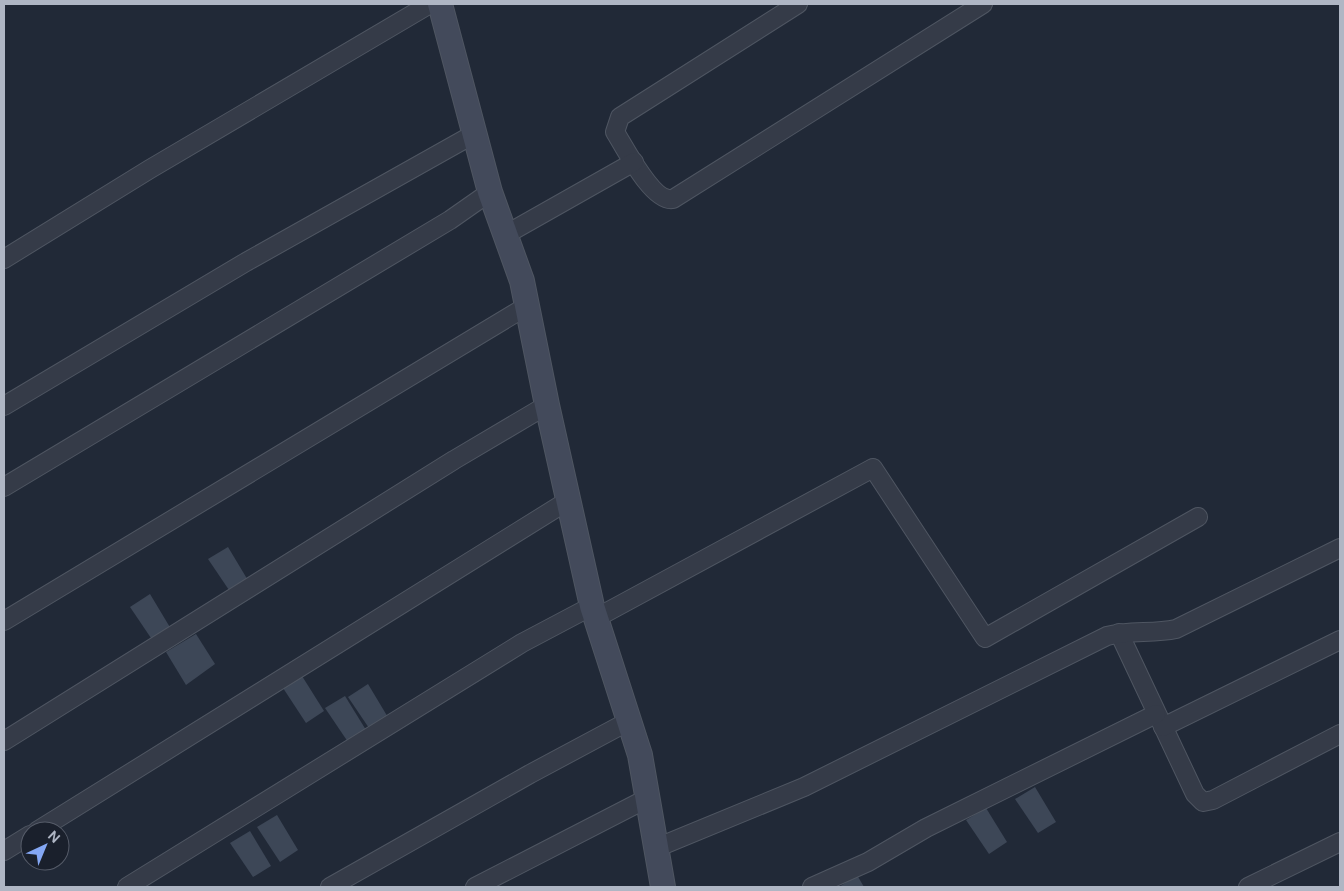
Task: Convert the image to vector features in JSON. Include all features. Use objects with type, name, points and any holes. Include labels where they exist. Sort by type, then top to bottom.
[{"type":"main road","points":[[440,4],[490,192],[522,281],[547,405],[594,612],[640,755],[663,887]]},
{"type":"street","points":[[4,259],[150,169],[430,4]]},
{"type":"street","points":[[798,4],[620,117],[615,132],[654,191],[668,200],[673,200],[983,4]]},
{"type":"street","points":[[4,406],[246,262],[474,134]]},
{"type":"street","points":[[505,235],[634,162]]},
{"type":"street","points":[[4,487],[450,220],[490,192]]},
{"type":"street","points":[[4,621],[527,306]]},
{"type":"street","points":[[4,741],[454,460],[547,405]]},
{"type":"street","points":[[127,887],[522,643],[594,612],[873,468],[985,638],[1198,517]]},
{"type":"street","points":[[53,821],[569,500]]},
{"type":"street","points":[[656,848],[804,787],[1107,636],[1119,633],[1158,633],[1176,629],[1340,548]]},
{"type":"street","points":[[1119,633],[1199,799],[1207,802],[1340,734]]},
{"type":"street","points":[[812,887],[868,862],[926,828],[1340,640]]},
{"type":"street","points":[[330,887],[530,774],[629,722]]},
{"type":"street","points":[[475,887],[648,798]]},
{"type":"street","points":[[4,852],[20,842]]},
{"type":"street","points":[[1248,887],[1340,842]]},
{"type":"building","points":[[228,547],[249,582],[231,593],[208,559]]},
{"type":"building","points":[[150,594],[171,629],[153,641],[130,607]]},
{"type":"building","points":[[196,634],[215,664],[186,685],[166,652]]},
{"type":"building","points":[[302,676],[324,711],[306,723],[283,688]]},
{"type":"building","points":[[368,684],[389,719],[371,731],[348,697]]},
{"type":"building","points":[[345,696],[366,730],[348,742],[325,708]]},
{"type":"building","points":[[1035,787],[1056,822],[1038,833],[1015,799]]},
{"type":"building","points":[[986,808],[1007,842],[989,854],[966,820]]},
{"type":"building","points":[[277,815],[298,850],[280,862],[257,827]]},
{"type":"building","points":[[250,831],[271,866],[253,877],[230,843]]},
{"type":"building","points":[[857,875],[864,887],[839,887]]}]
